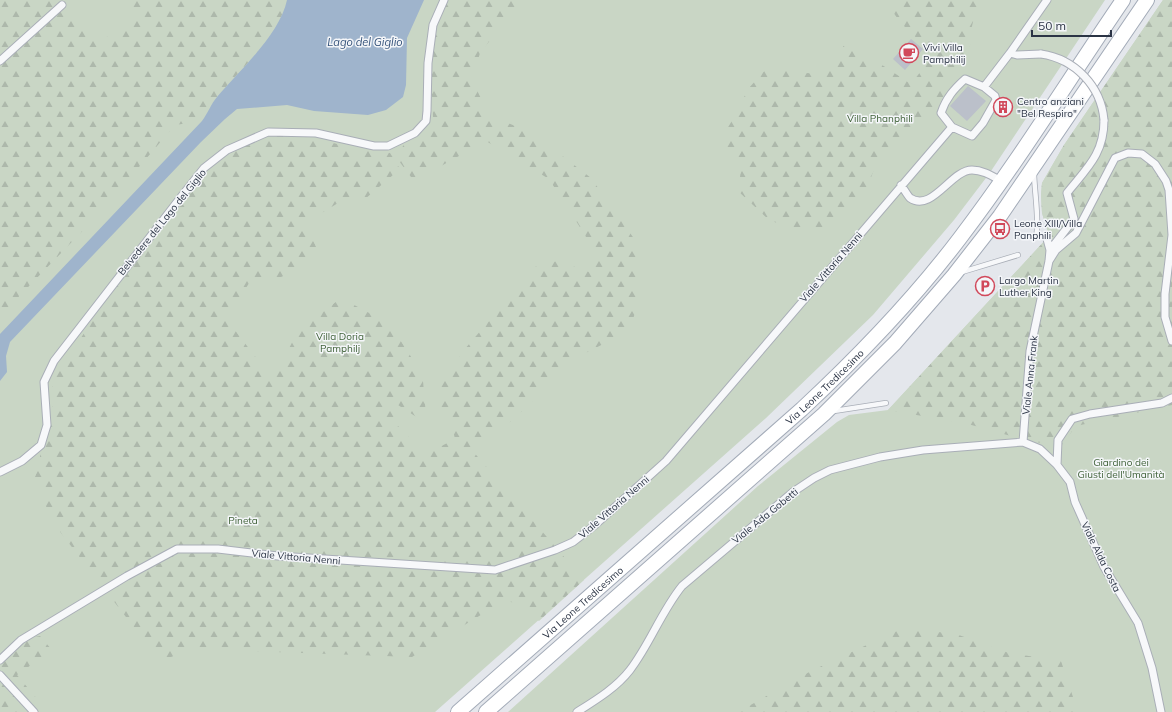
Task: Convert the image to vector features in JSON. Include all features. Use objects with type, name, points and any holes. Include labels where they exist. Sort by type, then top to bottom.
[{"type":"main road","name":"Via Leone Tredicesimo","points":[[458,712],[802,408],[854,359],[929,277],[1001,182],[1123,0]]},
{"type":"main road","name":"Via Leone Tredicesimo","points":[[486,712],[824,414],[886,352],[954,275],[1000,216],[1147,0]]},
{"type":"street","name":"Belvedere del Lago del Giglio","points":[[0,472],[22,461],[40,445],[47,425],[44,382],[54,361],[180,196],[209,164],[227,150],[268,132],[316,132],[374,146],[388,146],[415,132],[426,121],[428,63],[433,25],[444,0]]},
{"type":"street","points":[[984,87],[1047,0]]},
{"type":"street","points":[[0,61],[62,5]]},
{"type":"street","points":[[1010,53],[1017,55],[1041,54],[1066,62],[1087,78],[1103,106],[1104,133],[1100,150],[1067,193],[1074,219],[1050,250]]},
{"type":"street","points":[[965,79],[984,87],[995,96],[996,100],[983,123],[972,136],[952,127],[941,113],[944,103],[953,90],[965,79]]},
{"type":"street","name":"Viale Vittoria Nenni","points":[[0,660],[21,640],[127,576],[177,550],[218,549],[278,556],[495,570],[555,550],[573,542],[595,525],[666,461],[952,127]]},
{"type":"street","points":[[1049,261],[1056,250],[1076,233],[1116,158],[1128,153],[1142,154],[1150,159],[1166,181],[1169,190],[1172,235],[1165,294],[1165,317],[1172,341]]},
{"type":"street","points":[[901,185],[911,198],[920,201],[936,195],[957,175],[966,171],[980,171],[1001,182]]},
{"type":"street","name":"Viale Anna Frank","points":[[1023,442],[1030,352],[1049,261],[1050,250],[1047,238]]},
{"type":"street","points":[[1057,465],[1058,440],[1072,419],[1090,414],[1162,403],[1172,398]]},
{"type":"street","name":"Viale Alda Costa","points":[[1023,442],[1040,449],[1057,465],[1070,482],[1075,502],[1104,567],[1138,623],[1152,668],[1161,712]]},
{"type":"street","name":"Viale Ada Gobetti","points":[[577,712],[610,690],[630,671],[641,654],[668,603],[682,586],[793,492],[814,478],[830,470],[880,457],[922,450],[1023,442]]},
{"type":"street","points":[[0,675],[34,712]]},
{"type":"lane","points":[[1034,165],[1034,189],[1038,228],[1036,235]]},
{"type":"lane","points":[[954,275],[1018,255]]},
{"type":"lane","points":[[824,414],[850,407],[886,403]]},
{"type":"green space","name":"Villa Doria Pamphilj","points":[[0,0],[1105,0],[989,174],[954,220],[873,315],[766,418],[435,712],[0,712]]},
{"type":"green space","points":[[0,0],[60,0],[99,43],[136,14],[126,0],[287,0],[283,13],[268,39],[217,97],[202,121],[175,125],[97,216],[0,316]]},
{"type":"green space","name":"Pineta","points":[[446,0],[522,0],[480,53],[472,80],[489,115],[534,134],[591,178],[635,240],[639,301],[631,325],[617,337],[562,365],[530,404],[509,423],[496,428],[480,438],[471,449],[584,580],[539,621],[507,599],[412,657],[193,649],[160,661],[61,533],[49,514],[35,477],[40,463],[40,450],[50,427],[52,381],[107,299],[212,166],[232,151],[243,145],[255,140],[280,135],[305,136],[347,146],[390,153],[400,169],[365,199],[338,203],[303,227],[312,237],[318,252],[309,265],[281,277],[251,280],[239,299],[228,310],[231,325],[267,372],[283,360],[298,331],[341,298],[373,315],[397,335],[415,363],[423,381],[426,415],[418,418],[398,405],[392,406],[396,424],[426,454],[455,439],[450,418],[438,407],[439,386],[464,350],[538,264],[558,261],[595,274],[595,255],[585,235],[549,179],[486,141],[414,181],[396,157],[405,143],[422,133],[433,117],[431,72],[437,25]]},
{"type":"green space","name":"Villa Phanphili","points":[[886,0],[989,0],[984,8],[975,14],[971,30],[973,39],[957,72],[948,82],[944,96],[916,129],[877,162],[868,185],[850,211],[837,223],[809,231],[790,229],[768,219],[738,191],[742,163],[725,150],[724,134],[748,89],[766,69],[808,73],[819,72],[847,42],[911,84],[935,53],[902,23]]},
{"type":"green space","name":"Giardino dei Giusti dell'Umanità","points":[[1163,0],[1172,0],[1172,712],[508,712],[758,486],[837,422],[849,415],[888,410],[1049,236],[1042,213],[1042,183],[1064,145]]},
{"type":"green space","points":[[1163,0],[1172,0],[1172,405],[1076,426],[1061,446],[1029,441],[968,424],[888,410],[1049,236],[1042,213],[1042,183],[1064,145]]},
{"type":"green space","points":[[903,628],[956,634],[1009,653],[1061,661],[1078,712],[738,712],[811,671]]},
{"type":"green space","points":[[40,636],[52,650],[17,675],[48,712],[0,712],[0,663],[30,638]]},
{"type":"water","name":"Lago del Giglio","points":[[287,0],[424,0],[407,38],[406,85],[403,97],[386,110],[368,115],[314,111],[287,105],[237,109],[201,142],[10,342],[6,356],[7,372],[0,381],[0,334],[202,121],[217,97],[268,39],[283,13]]},
{"type":"building","points":[[911,39],[923,49],[905,70],[893,59]]},
{"type":"building","points":[[968,86],[986,101],[967,121],[950,106]]},
{"type":"building","name":"Centro anziani \"Bel Respiro\"","points":[[1003,97],[1013,106],[1003,118],[996,111]]},
{"type":"place","name":"Vivi Villa Pamphilij","points":[[909,53]]},
{"type":"place","name":"Centro anziani \"Bel Respiro\"","points":[[1003,107]]},
{"type":"place","name":"Leone XIII/Villa Panphili","points":[[1000,229]]},
{"type":"place","name":"Largo Martin Luther King","points":[[985,286]]}]
